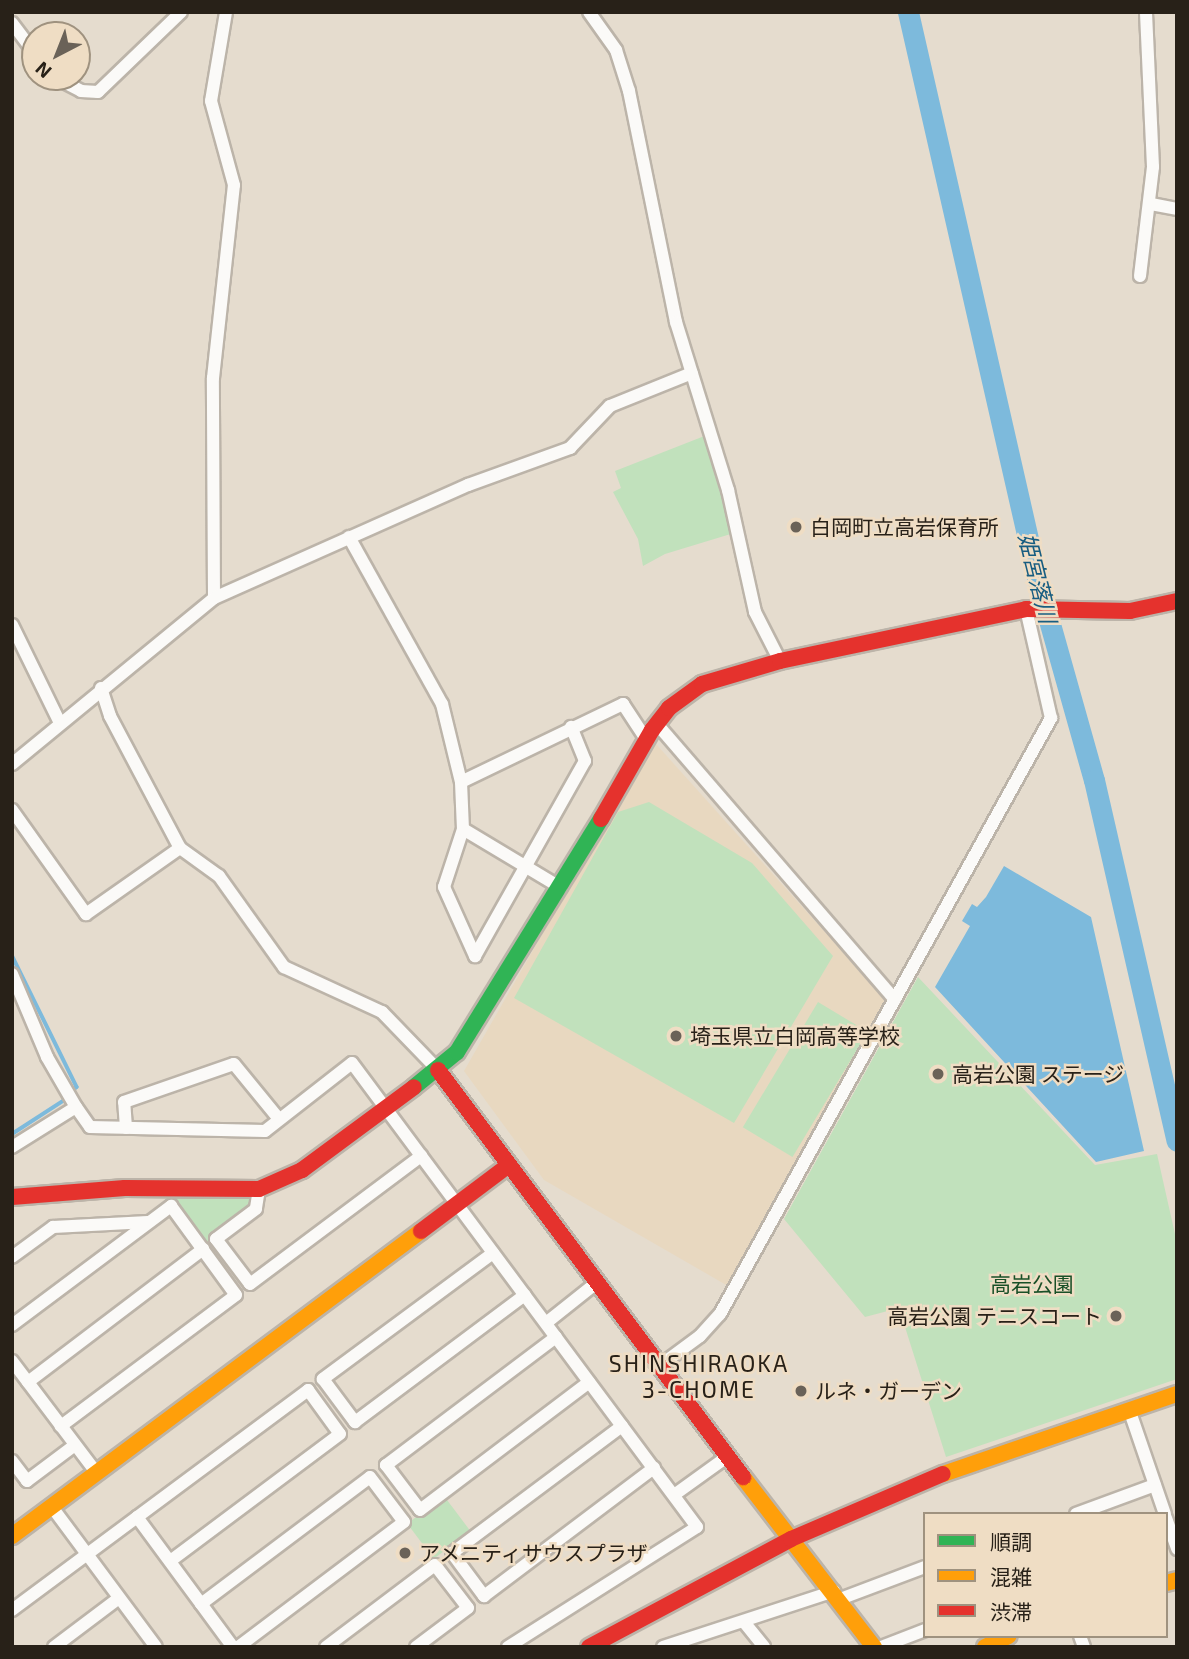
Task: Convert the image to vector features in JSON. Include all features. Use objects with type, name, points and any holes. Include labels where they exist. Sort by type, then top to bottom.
[{"type":"street","points":[[79,91],[98,92],[181,12]]},
{"type":"street","points":[[214,598],[213,378],[234,185],[211,101],[226,12]]},
{"type":"street","points":[[589,12],[615,50],[629,91],[676,322],[741,539],[755,612],[780,662]]},
{"type":"street","points":[[1140,276],[1151,204],[1153,120],[1146,12]]},
{"type":"street","points":[[1151,204],[1177,209]]},
{"type":"street","points":[[12,764],[59,721],[214,598],[468,485],[570,448],[610,405],[692,373]]},
{"type":"street","points":[[349,537],[442,704],[461,782],[463,829],[444,887],[475,956],[585,761],[571,727]]},
{"type":"street","points":[[12,1197],[125,1188],[259,1189],[294,1175],[438,1070],[457,1052],[561,888],[646,739],[657,724],[702,684],[780,662],[1026,609],[1130,611],[1177,601]]},
{"type":"street","points":[[658,1367],[700,1336],[720,1314],[1051,718],[1026,609]]},
{"type":"street","points":[[12,625],[59,721]]},
{"type":"street","points":[[102,688],[110,716],[180,848],[219,876],[285,967],[382,1012],[438,1070],[595,1284],[790,1539],[837,1595],[874,1647]]},
{"type":"street","points":[[461,782],[571,727],[624,704],[646,739]]},
{"type":"street","points":[[657,724],[895,1000]]},
{"type":"street","points":[[12,810],[86,914],[180,848]]},
{"type":"street","points":[[463,829],[561,888]]},
{"type":"street","points":[[12,974],[47,1057],[90,1127],[265,1131],[352,1063],[697,1527],[508,1647]]},
{"type":"street","points":[[126,1128],[124,1102],[234,1064],[279,1119]]},
{"type":"street","points":[[12,1147],[76,1107]]},
{"type":"street","points":[[259,1189],[256,1209],[216,1239],[250,1284],[421,1156]]},
{"type":"street","points":[[12,1536],[509,1165]]},
{"type":"street","points":[[12,1325],[172,1206],[236,1295],[61,1426]]},
{"type":"street","points":[[12,1257],[53,1227],[148,1222]]},
{"type":"street","points":[[28,1382],[203,1249]]},
{"type":"street","points":[[494,1253],[323,1379],[355,1422],[525,1295]]},
{"type":"street","points":[[546,1323],[595,1284]]},
{"type":"street","points":[[556,1337],[386,1465],[420,1510],[589,1382]]},
{"type":"street","points":[[12,1361],[96,1472]]},
{"type":"street","points":[[12,1610],[308,1390],[340,1434],[170,1561]]},
{"type":"street","points":[[589,1647],[790,1539],[990,1455],[1177,1394]]},
{"type":"street","points":[[1129,1409],[1164,1512]]},
{"type":"street","points":[[622,1426],[452,1553],[484,1596],[654,1468]]},
{"type":"street","points":[[12,1461],[27,1481],[75,1445]]},
{"type":"street","points":[[674,1495],[728,1456]]},
{"type":"street","points":[[137,1517],[201,1604],[235,1647],[404,1522],[370,1477],[201,1604]]},
{"type":"street","points":[[1081,1512],[1155,1485]]},
{"type":"street","points":[[52,1507],[151,1645]]},
{"type":"street","points":[[326,1647],[435,1565],[468,1608],[416,1647]]},
{"type":"street","points":[[663,1647],[923,1568]]},
{"type":"street","points":[[54,1647],[119,1598]]},
{"type":"street","points":[[744,1622],[764,1647]]},
{"type":"street","points":[[881,1647],[923,1631]]},
{"type":"street","points":[[985,1647],[1008,1640]]},
{"type":"shaded area","name":"埼玉県立白岡高等学校","points":[[651,744],[656,744],[886,1000],[887,1006],[728,1286],[544,1180],[464,1071]]},
{"type":"green space","points":[[707,435],[734,533],[665,554],[643,566],[638,539],[613,492],[621,488],[615,471]]},
{"type":"green space","points":[[649,802],[752,863],[833,956],[734,1123],[514,998],[618,812]]},
{"type":"green space","name":"高岩公園","points":[[918,977],[1095,1165],[1157,1154],[1177,1243],[1177,1379],[946,1457],[899,1308],[865,1317],[784,1219]]},
{"type":"green space","points":[[818,1002],[868,1032],[793,1157],[743,1127]]},
{"type":"green space","points":[[167,1194],[249,1196],[249,1209],[205,1244]]},
{"type":"green space","points":[[444,1496],[470,1531],[434,1559],[407,1524]]},
{"type":"water","points":[[1004,866],[1091,917],[1144,1151],[1096,1162],[935,987],[970,926],[962,921],[972,904],[977,907],[986,897]]},
{"type":"waterway","name":"姫宮落川","points":[[908,12],[1036,574],[1094,780],[1177,1141]]},
{"type":"waterway","points":[[12,955],[77,1087],[71,1093]]},
{"type":"waterway","points":[[12,1134],[66,1099]]},
{"type":"traffic: fast","points":[[414,1087],[457,1052],[601,819]]},
{"type":"traffic: slow","points":[[12,1536],[421,1231]]},
{"type":"traffic: slow","points":[[943,1474],[1177,1394]]},
{"type":"traffic: slow","points":[[743,1477],[874,1647]]},
{"type":"traffic: slow","points":[[1168,1582],[1177,1580]]},
{"type":"traffic: slow","points":[[985,1647],[1005,1638]]},
{"type":"traffic: jam","points":[[601,819],[652,730],[669,708],[702,684],[780,661],[1026,609],[1130,611],[1177,601]]},
{"type":"traffic: jam","points":[[438,1070],[743,1477]]},
{"type":"traffic: jam","points":[[12,1197],[125,1188],[259,1189],[302,1170],[414,1087]]},
{"type":"traffic: jam","points":[[421,1231],[509,1165]]},
{"type":"traffic: jam","points":[[589,1647],[791,1539],[943,1474]]},
{"type":"place","name":"白岡町立高岩保育所","points":[[796,527]]},
{"type":"place","name":"埼玉県立白岡高等学校","points":[[676,1036]]},
{"type":"place","name":"高岩公園 ステージ","points":[[938,1074]]},
{"type":"place","name":"高岩公園 テニスコート","points":[[1116,1316]]},
{"type":"place","name":"ルネ・ガーデン","points":[[801,1391]]},
{"type":"place","name":"アメニティサウスプラザ","points":[[405,1553]]},
{"type":"district","name":"SHINSHIRAOKA 3-CHOME","points":[[699,1376]]}]
